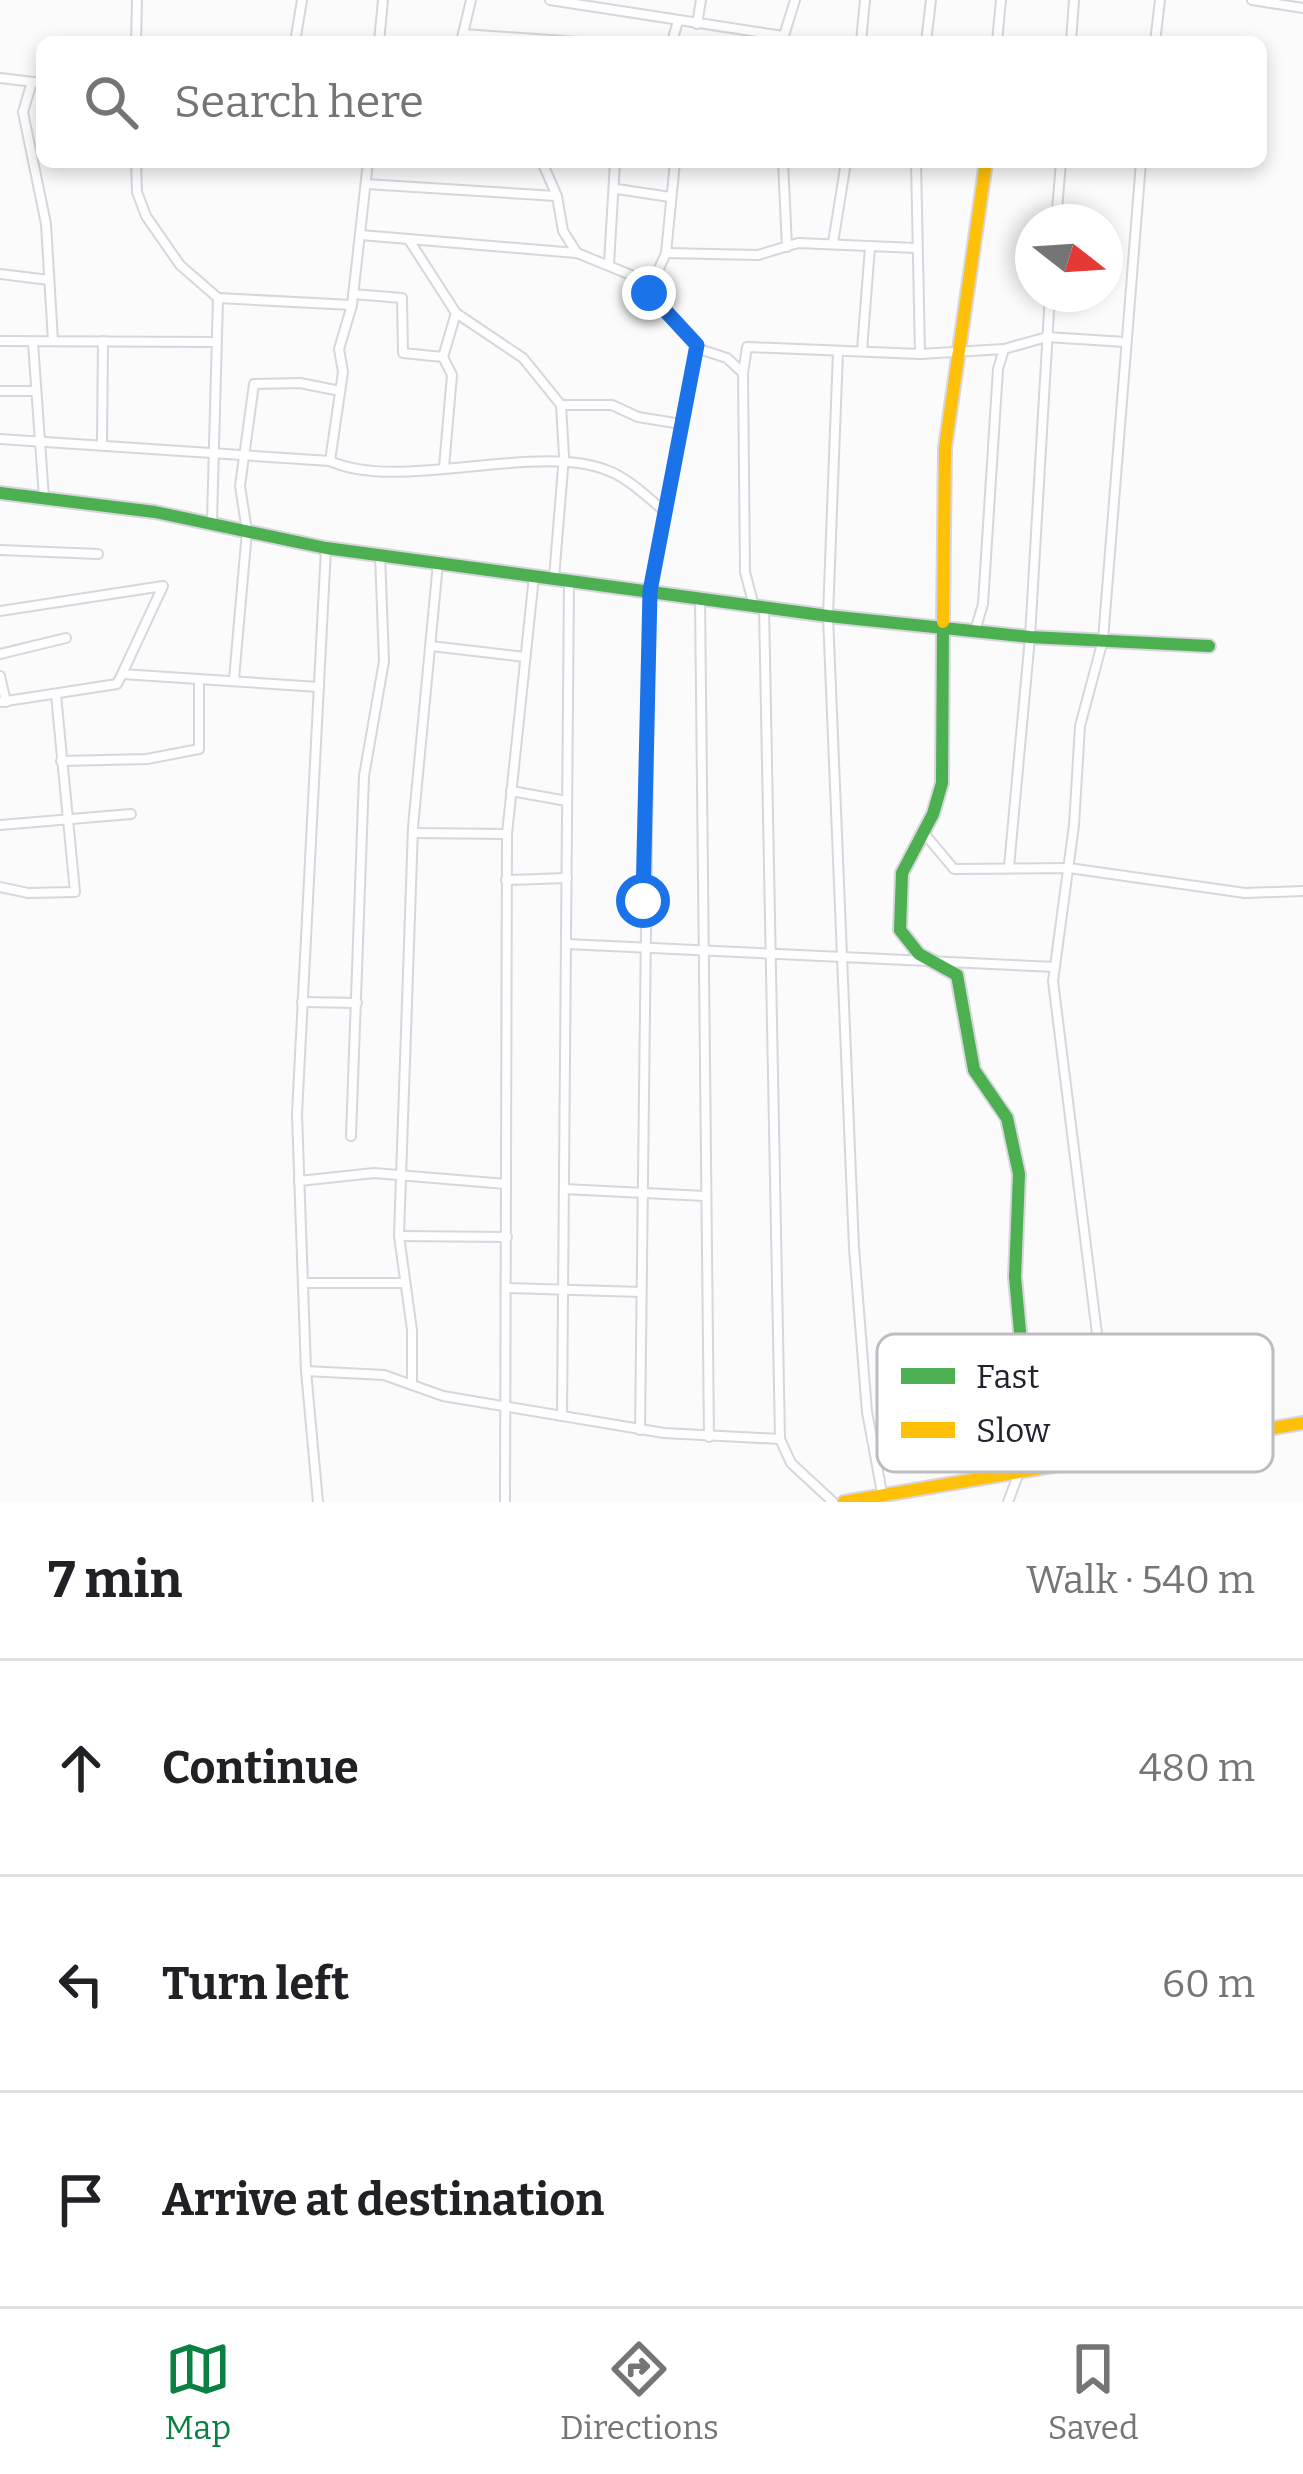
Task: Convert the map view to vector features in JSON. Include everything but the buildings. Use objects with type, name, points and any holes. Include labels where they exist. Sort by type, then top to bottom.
[{"type":"street","points":[[136,36],[137,0]]},
{"type":"street","points":[[296,36],[302,0]]},
{"type":"street","points":[[380,36],[383,0]]},
{"type":"street","points":[[462,36],[471,0]]},
{"type":"street","points":[[550,0],[766,36]]},
{"type":"street","points":[[698,24],[701,0]]},
{"type":"street","points":[[784,36],[795,0]]},
{"type":"street","points":[[861,36],[865,0]]},
{"type":"street","points":[[927,36],[931,0]]},
{"type":"street","points":[[998,36],[1001,0]]},
{"type":"street","points":[[1071,36],[1074,0]]},
{"type":"street","points":[[1157,36],[1160,0]]},
{"type":"street","points":[[1252,0],[1303,8]]},
{"type":"street","points":[[674,36],[678,21]]},
{"type":"street","points":[[0,78],[36,82]]},
{"type":"street","points":[[36,84],[23,112],[46,224],[52,341]]},
{"type":"street","points":[[136,168],[137,192],[146,216],[180,265],[218,298],[402,298],[403,353],[443,357]]},
{"type":"street","points":[[330,461],[340,391],[339,349],[352,299],[367,168]]},
{"type":"street","points":[[545,168],[557,196],[563,231],[577,254]]},
{"type":"street","points":[[609,264],[615,168]]},
{"type":"street","points":[[649,293],[666,253],[674,168]]},
{"type":"street","points":[[783,168],[787,247]]},
{"type":"street","points":[[833,243],[845,168]]},
{"type":"street","points":[[916,168],[916,248],[922,264],[920,354]]},
{"type":"street","points":[[985,168],[945,448],[944,771],[937,805],[902,873],[900,930],[925,957],[944,963],[960,981],[977,1077],[1007,1118],[1019,1174],[1015,1277],[1020,1334]]},
{"type":"street","points":[[1058,204],[1060,168]]},
{"type":"street","points":[[1093,1334],[1055,967],[1069,868],[1080,726],[1103,640],[1140,168]]},
{"type":"street","points":[[366,184],[557,196]]},
{"type":"street","points":[[617,189],[670,197]]},
{"type":"street","points":[[361,235],[577,254],[609,264],[631,274],[697,345],[728,358],[743,373]]},
{"type":"street","points":[[410,240],[456,314],[523,358],[561,405],[567,801],[562,1416]]},
{"type":"street","points":[[666,253],[758,255],[833,243],[916,248]]},
{"type":"street","points":[[862,350],[870,247]]},
{"type":"street","points":[[0,274],[49,280]]},
{"type":"street","points":[[212,521],[218,298]]},
{"type":"street","points":[[1009,867],[1030,638],[1049,312]]},
{"type":"street","points":[[444,466],[452,375],[443,357],[456,314]]},
{"type":"street","points":[[833,1502],[790,1463],[779,1438],[771,953],[759,606],[745,572],[743,373],[747,347],[920,354],[1004,349],[1047,337],[1125,342]]},
{"type":"street","points":[[0,341],[214,342]]},
{"type":"street","points":[[102,443],[103,341]]},
{"type":"street","points":[[33,343],[44,498]]},
{"type":"street","points":[[640,1430],[650,591],[662,509],[697,345]]},
{"type":"street","points":[[975,631],[983,604],[998,369],[1004,349]]},
{"type":"street","points":[[838,351],[828,616],[854,1249],[867,1412],[877,1466]]},
{"type":"street","points":[[234,679],[247,531],[240,486],[254,384],[300,383],[340,391]]},
{"type":"street","points":[[0,391],[36,391]]},
{"type":"street","points":[[561,405],[612,405],[638,417],[681,424]]},
{"type":"street","points":[[0,440],[330,461],[369,472],[444,466],[605,469],[662,509]]},
{"type":"street","points":[[0,493],[212,521],[326,548],[828,616],[1030,638],[1209,646]]},
{"type":"street","points":[[318,1502],[306,1371],[299,1181],[302,1002],[326,548]]},
{"type":"street","points":[[0,550],[98,554]]},
{"type":"street","points":[[351,1136],[364,776],[383,661],[380,555]]},
{"type":"street","points":[[412,1383],[399,1236],[413,833],[438,563]]},
{"type":"street","points":[[505,1502],[506,834],[534,576]]},
{"type":"street","points":[[0,611],[163,586],[117,684],[3,702],[0,676]]},
{"type":"street","points":[[700,598],[709,1437]]},
{"type":"street","points":[[0,654],[66,638]]},
{"type":"street","points":[[431,646],[526,657]]},
{"type":"street","points":[[122,674],[199,683],[234,679],[319,687]]},
{"type":"street","points":[[61,761],[147,759],[199,749],[199,683]]},
{"type":"street","points":[[0,886],[28,893],[75,892],[56,694]]},
{"type":"street","points":[[511,791],[567,801]]},
{"type":"street","points":[[0,825],[131,814]]},
{"type":"street","points":[[923,832],[954,869],[1069,868],[1245,893],[1303,892]]},
{"type":"street","points":[[413,833],[506,834]]},
{"type":"street","points":[[506,880],[567,878]]},
{"type":"street","points":[[567,944],[925,957],[1055,967]]},
{"type":"street","points":[[302,1002],[357,1003]]},
{"type":"street","points":[[299,1181],[401,1175],[507,1184]]},
{"type":"street","points":[[564,1189],[705,1196]]},
{"type":"street","points":[[399,1236],[507,1237]]},
{"type":"street","points":[[303,1283],[406,1282]]},
{"type":"street","points":[[507,1288],[641,1292]]},
{"type":"street","points":[[306,1371],[384,1375],[436,1394],[640,1430],[779,1438]]},
{"type":"street","points":[[1273,1428],[1303,1423]]},
{"type":"street","points":[[878,1472],[882,1493]]},
{"type":"street","points":[[844,1502],[1003,1472]]},
{"type":"street","points":[[1008,1502],[1019,1472]]},
{"type":"traffic: fast","points":[[0,493],[155,512],[326,548],[828,616],[1030,637],[1209,646]]},
{"type":"traffic: fast","points":[[943,622],[942,783],[933,814],[902,873],[900,930],[919,954],[957,975],[974,1070],[1007,1118],[1019,1174],[1015,1277],[1020,1334]]},
{"type":"traffic: slow","points":[[943,622],[945,448],[985,168]]},
{"type":"traffic: slow","points":[[1273,1428],[1303,1423]]},
{"type":"traffic: slow","points":[[844,1502],[1018,1472]]},
{"type":"route","points":[[643,901],[650,591],[662,509],[697,345],[649,293]]}]
